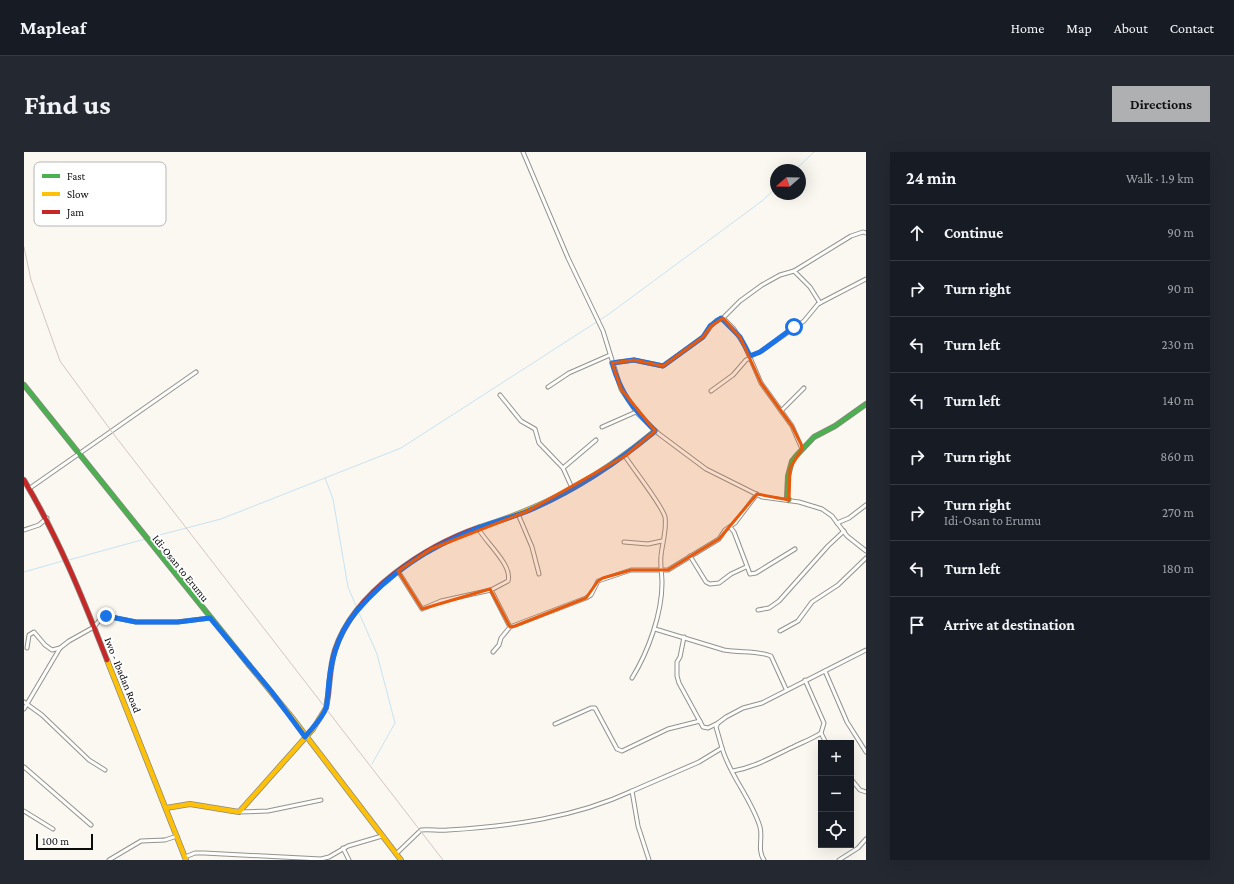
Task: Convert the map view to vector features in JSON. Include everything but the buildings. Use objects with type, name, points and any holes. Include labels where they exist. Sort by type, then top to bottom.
[{"type":"street","points":[[523,152],[568,258],[603,333],[621,390],[636,412],[655,431],[706,469],[757,494],[773,500],[789,500],[822,509],[837,523],[847,536],[866,551]]},
{"type":"street","points":[[612,363],[634,360],[663,366],[703,337],[710,326],[717,320],[723,318],[740,301],[762,285],[780,275],[794,271],[851,236],[865,231]]},
{"type":"street","points":[[794,271],[810,287],[820,303]]},
{"type":"street","points":[[711,391],[732,375],[746,360],[804,321],[820,303],[866,279]]},
{"type":"street","points":[[723,318],[740,337],[761,383],[792,426],[802,449]]},
{"type":"street","points":[[548,387],[569,373],[610,355]]},
{"type":"street","points":[[30,488],[80,456],[196,372]]},
{"type":"street","name":"Idi-Osan to Erumu","points":[[24,385],[210,618],[271,691],[401,860]]},
{"type":"street","points":[[781,411],[804,388]]},
{"type":"street","points":[[500,395],[521,421],[535,429],[539,443],[563,468],[572,488]]},
{"type":"street","points":[[789,500],[787,488],[792,461],[819,433],[835,426],[866,404]]},
{"type":"street","points":[[602,427],[636,412]]},
{"type":"street","points":[[239,812],[305,737],[326,707],[332,662],[338,641],[356,612],[398,571],[430,549],[478,528],[518,514],[572,488],[625,456],[655,431]]},
{"type":"street","points":[[563,468],[596,440]]},
{"type":"street","points":[[625,456],[665,516],[666,525],[662,541],[662,584],[655,629],[641,662],[632,678]]},
{"type":"street","name":"Iwo - Ibadan Road","points":[[24,480],[47,518],[72,570],[186,858]]},
{"type":"street","points":[[493,652],[499,646],[501,638],[510,627],[586,598],[590,595],[598,581],[603,578],[631,570],[668,570],[719,539],[757,494]]},
{"type":"street","points":[[837,523],[849,518],[866,505]]},
{"type":"street","points":[[518,514],[532,547],[539,574]]},
{"type":"street","points":[[24,530],[39,525],[47,518]]},
{"type":"street","points":[[730,527],[734,532],[746,567],[750,574],[756,573],[795,549]]},
{"type":"street","points":[[398,571],[422,609],[441,601],[490,590],[508,581],[509,577],[505,566],[498,554],[488,544],[478,528]]},
{"type":"street","points":[[758,610],[769,608],[779,601],[828,546],[844,531]]},
{"type":"street","points":[[624,542],[648,544],[662,541]]},
{"type":"street","points":[[690,556],[706,582],[710,584],[719,583],[731,574],[746,567]]},
{"type":"street","points":[[780,631],[798,621],[812,602],[838,585],[866,558]]},
{"type":"street","points":[[490,590],[510,627]]},
{"type":"street","points":[[24,709],[26,703],[60,648],[68,641],[94,627],[99,620],[106,616],[136,622],[178,622],[210,618]]},
{"type":"street","points":[[655,629],[735,652],[753,652],[771,656],[786,689]]},
{"type":"street","points":[[27,648],[29,635],[34,632],[45,645],[52,650],[60,648]]},
{"type":"street","points":[[684,637],[680,657],[677,662],[678,683],[700,721],[706,728],[718,723],[736,711],[762,703],[786,689],[866,650]]},
{"type":"street","points":[[825,671],[847,722],[866,752]]},
{"type":"street","points":[[733,772],[769,760],[821,733],[824,723],[805,680]]},
{"type":"street","points":[[26,703],[78,750],[105,770]]},
{"type":"street","points":[[555,724],[591,708],[595,708],[617,749],[622,751],[668,730],[700,721]]},
{"type":"street","points":[[718,723],[716,727],[722,748],[754,811],[760,830],[760,844],[764,860]]},
{"type":"street","points":[[821,733],[824,740]]},
{"type":"street","points":[[396,854],[421,830],[449,830],[542,820],[604,804],[699,762],[722,748]]},
{"type":"street","points":[[24,767],[91,826]]},
{"type":"street","points":[[854,783],[860,790],[866,792]]},
{"type":"street","points":[[632,791],[638,826],[649,860]]},
{"type":"street","points":[[166,808],[190,804],[239,812],[268,811],[322,800]]},
{"type":"street","points":[[24,811],[53,829]]},
{"type":"street","points":[[109,860],[140,841],[165,840],[177,836]]},
{"type":"street","points":[[186,858],[195,853],[204,853],[321,859],[329,857],[343,848],[382,836]]},
{"type":"street","points":[[839,860],[858,848],[866,839]]},
{"type":"street","points":[[343,848],[349,860]]},
{"type":"highlighted area","points":[[723,318],[740,337],[761,383],[792,426],[801,444],[802,449],[790,468],[789,500],[757,494],[719,539],[668,570],[631,570],[603,578],[598,581],[586,598],[515,626],[510,627],[490,589],[422,609],[398,571],[431,549],[528,511],[625,456],[655,431],[621,389],[612,363],[634,360],[663,366],[703,337],[711,326]]},
{"type":"waterway","points":[[801,164],[814,152]]},
{"type":"waterway","points":[[148,538],[221,519],[401,448],[609,314],[770,194]]},
{"type":"waterway","points":[[325,478],[333,499],[348,587],[357,608]]},
{"type":"waterway","points":[[69,560],[145,539]]},
{"type":"waterway","points":[[24,572],[66,560]]},
{"type":"waterway","points":[[359,613],[377,654],[395,723],[372,764]]},
{"type":"railway","points":[[24,247],[31,280],[60,361],[112,432],[443,860]]},
{"type":"traffic: fast","points":[[24,385],[249,665]]},
{"type":"traffic: fast","points":[[789,500],[787,497],[788,476],[792,461],[796,456],[814,437],[835,426],[866,404]]},
{"type":"traffic: slow","points":[[480,527],[529,510],[551,500],[593,476],[655,431]]},
{"type":"traffic: slow","points":[[107,660],[186,860]]},
{"type":"traffic: slow","points":[[249,665],[294,720],[401,860]]},
{"type":"traffic: slow","points":[[166,808],[190,804],[239,812],[313,729],[326,708],[328,696]]},
{"type":"traffic: jam","points":[[24,480],[59,546],[79,590],[107,660]]},
{"type":"traffic: jam","points":[[328,696],[331,667],[335,650],[344,629],[358,609],[394,574],[415,559],[459,535],[480,527]]},
{"type":"route","points":[[106,616],[136,622],[178,622],[210,618],[271,691],[294,720],[305,737],[322,715],[326,707],[332,662],[338,641],[344,628],[356,612],[398,571],[430,549],[478,528],[528,511],[587,480],[625,456],[655,431],[636,412],[621,390],[612,363],[634,360],[657,366],[663,366],[683,350],[703,337],[710,326],[721,318],[723,318],[734,329],[750,356],[760,352],[794,327]]}]
